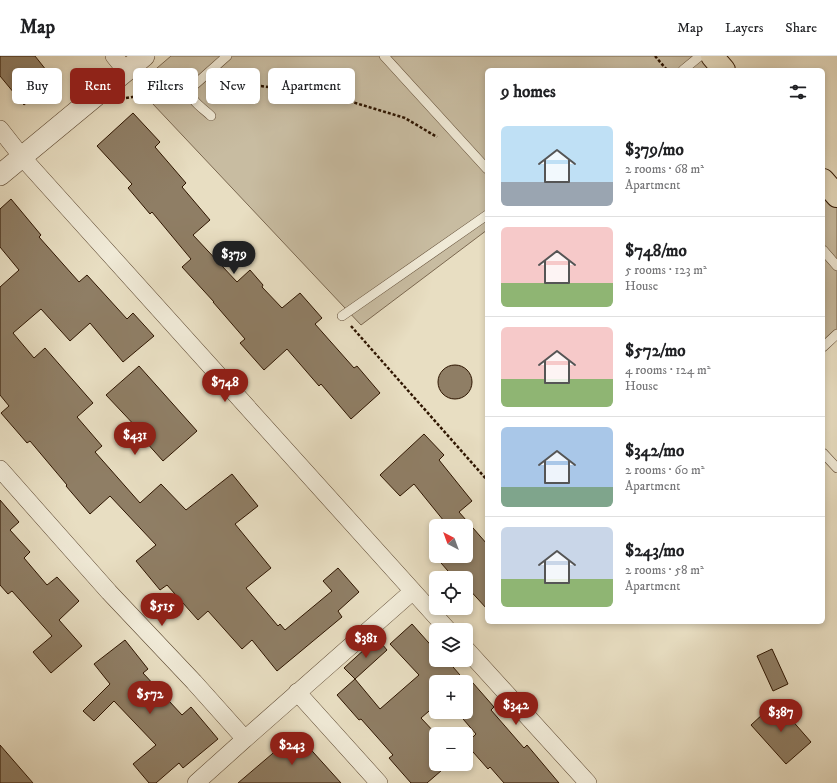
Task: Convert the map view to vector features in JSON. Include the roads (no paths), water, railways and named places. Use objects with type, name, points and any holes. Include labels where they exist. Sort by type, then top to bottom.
[{"type":"main road","points":[[712,56],[722,68]]},
{"type":"main road","points":[[825,182],[837,196]]},
{"type":"street","points":[[0,175],[22,157],[120,63],[144,56]]},
{"type":"street","points":[[0,129],[22,157],[442,623]]},
{"type":"street","points":[[0,469],[109,592],[194,682],[245,739]]},
{"type":"street","points":[[196,783],[412,590]]},
{"type":"street","points":[[473,657],[588,783]]},
{"type":"street","points":[[297,692],[379,783]]},
{"type":"lane","points":[[211,116],[192,99],[190,93],[191,88],[227,56]]},
{"type":"lane","points":[[384,56],[485,167]]},
{"type":"lane","points":[[685,68],[700,56]]},
{"type":"lane","points":[[342,316],[485,216]]},
{"type":"lane","points":[[825,252],[837,266]]},
{"type":"lane","points":[[825,345],[837,334]]},
{"type":"lane","points":[[825,455],[837,468]]}]
